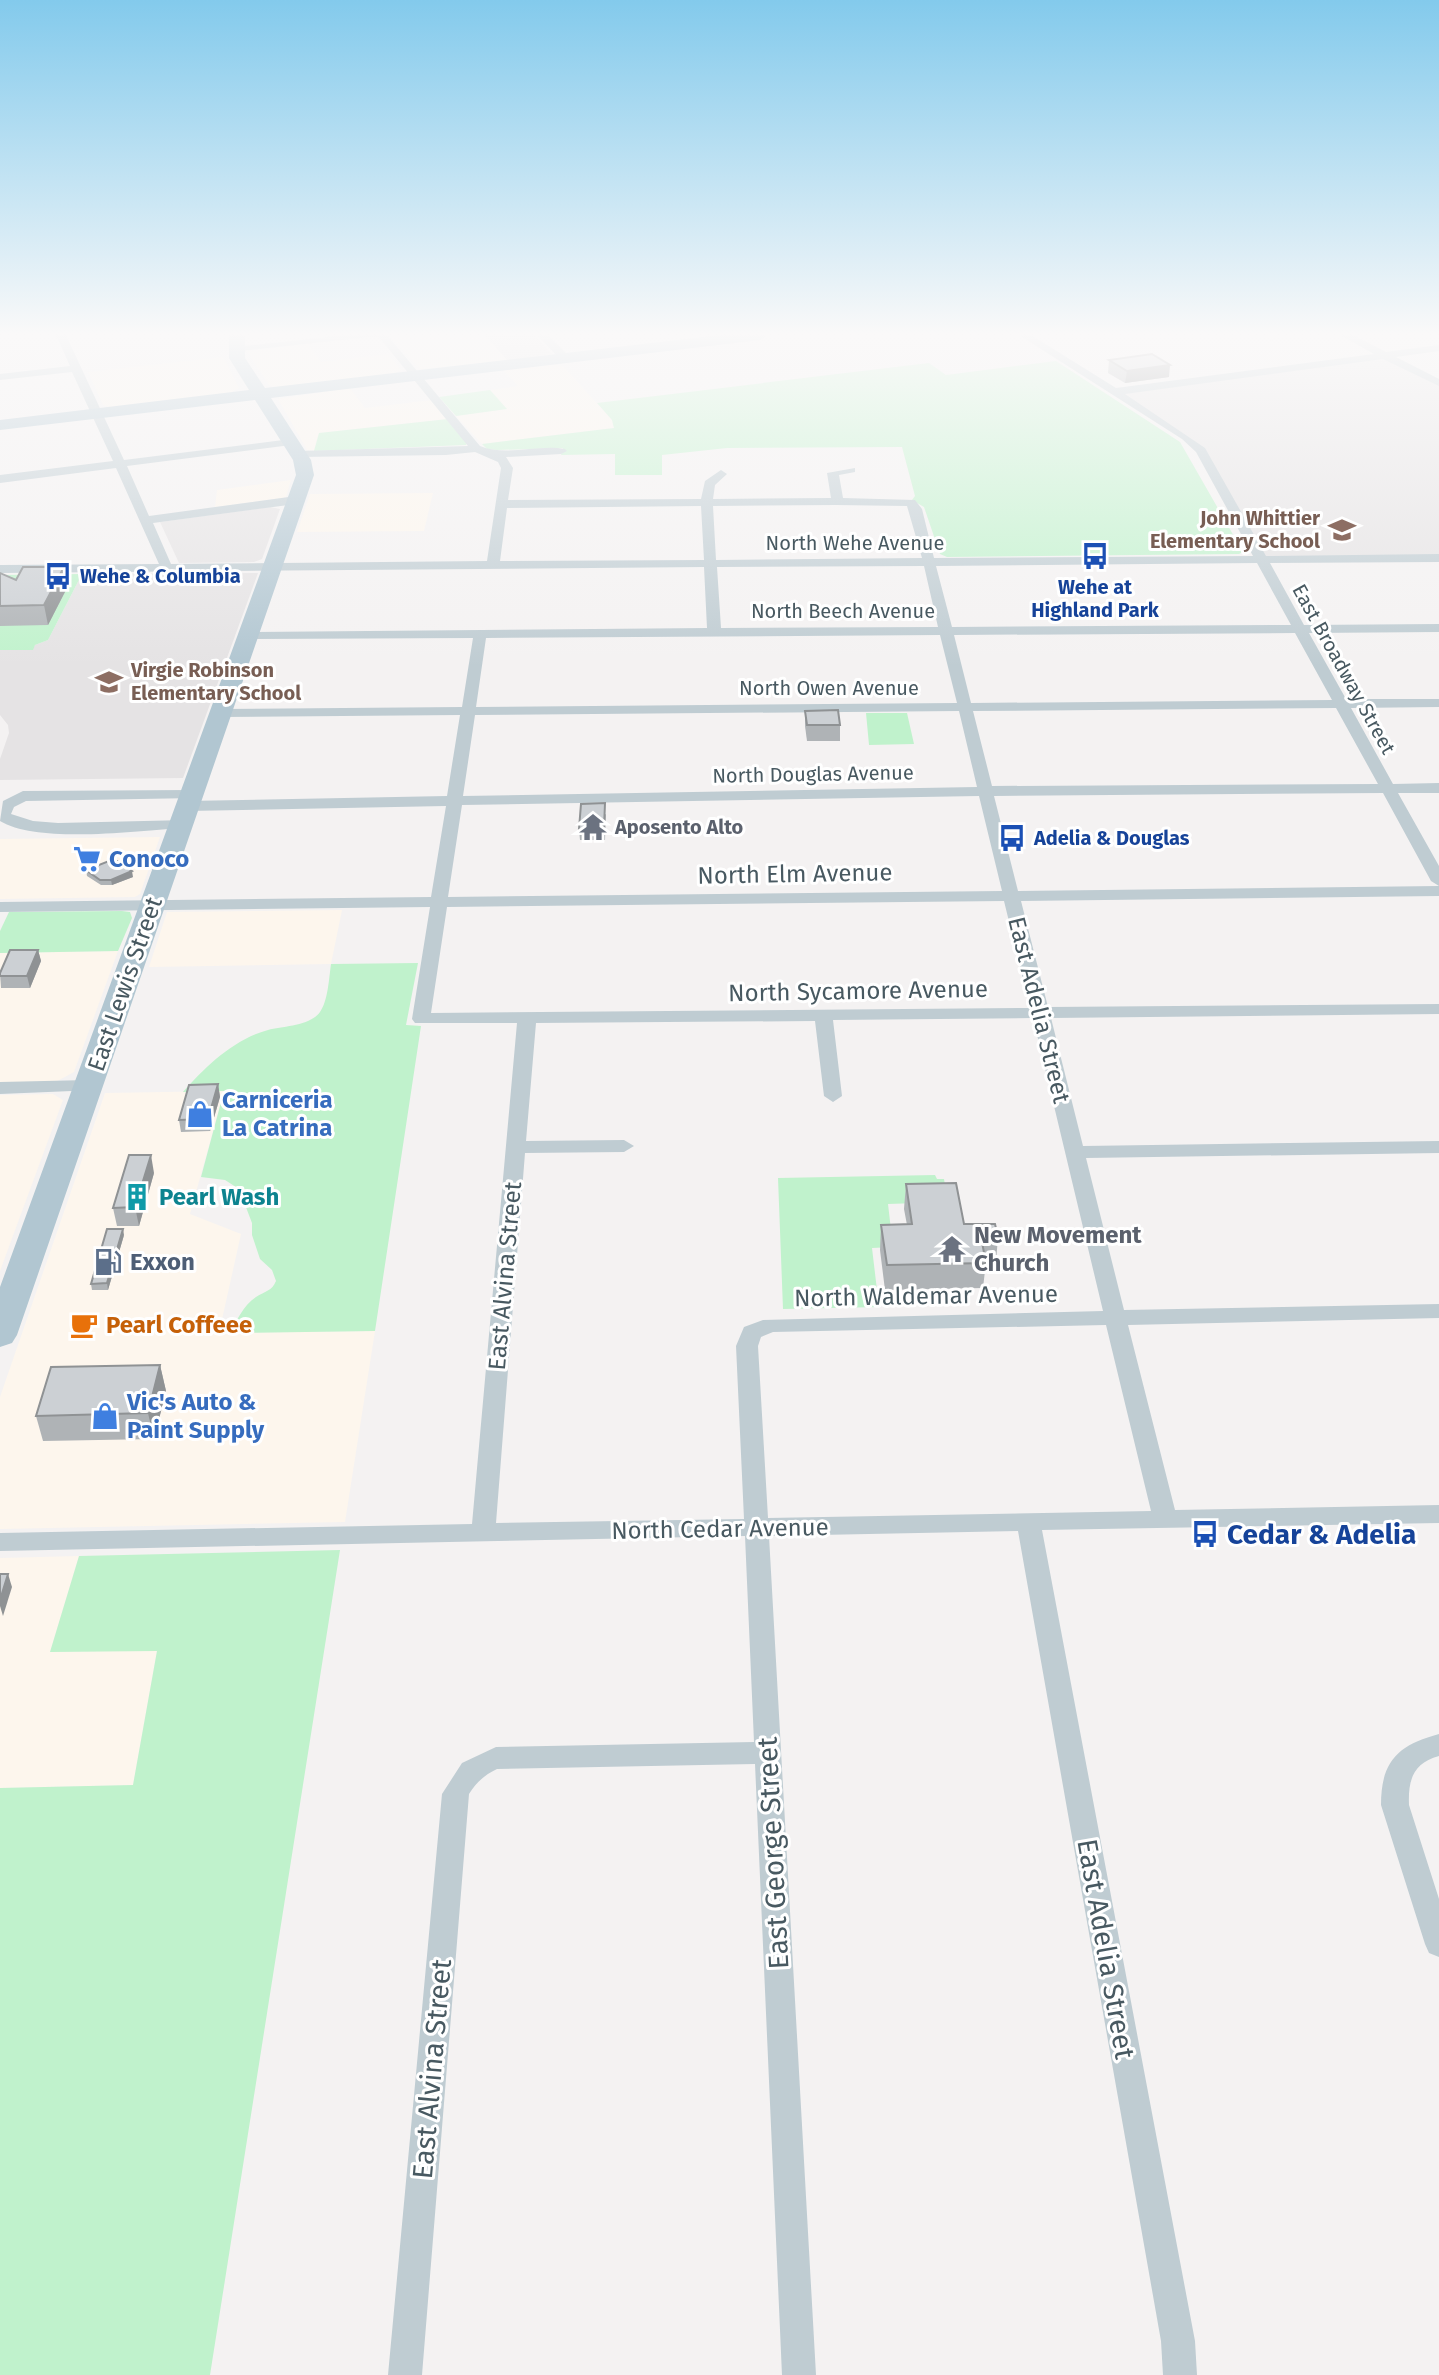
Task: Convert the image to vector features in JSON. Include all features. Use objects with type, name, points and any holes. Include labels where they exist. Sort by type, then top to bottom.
[{"type":"main road","name":"East Lewis Street","points":[[0,1335],[9,1287],[89,1086],[306,471],[294,448]]},
{"type":"street","points":[[111,446],[167,568]]},
{"type":"street","name":"East Broadway Street","points":[[1196,446],[1439,881]]},
{"type":"street","points":[[0,479],[294,448],[446,452],[476,448],[503,460],[507,468],[493,565]]},
{"type":"street","points":[[495,456],[514,452],[561,451]]},
{"type":"street","points":[[502,504],[838,502],[833,473],[851,470]]},
{"type":"street","points":[[714,632],[707,502],[709,484],[721,474]]},
{"type":"street","points":[[145,520],[296,500]]},
{"type":"street","name":"East Adelia Street","points":[[838,502],[911,503],[916,509],[1165,1519]]},
{"type":"street","name":"North Wehe Avenue","points":[[0,569],[1439,558]]},
{"type":"street","name":"North Beech Avenue","points":[[248,635],[1439,628]]},
{"type":"street","points":[[439,902],[480,634]]},
{"type":"street","name":"North Owen Avenue","points":[[220,713],[1439,703]]},
{"type":"street","name":"North Douglas Avenue","points":[[186,808],[985,791],[1439,788]]},
{"type":"street","points":[[23,796],[186,808],[100,829],[16,825],[2,815],[8,804],[23,796]]},
{"type":"street","name":"North Elm Avenue","points":[[0,907],[1439,891]]},
{"type":"street","name":"North Sycamore Avenue","points":[[439,902],[421,1019],[1439,1009]]},
{"type":"street","points":[[823,1016],[833,1096]]},
{"type":"street","name":"East Alvina Street","points":[[483,1533],[527,1018]]},
{"type":"street","points":[[0,1088],[89,1086]]},
{"type":"street","points":[[516,1147],[624,1146]]},
{"type":"street","points":[[1074,1152],[1439,1147]]},
{"type":"street","name":"North Waldemar Avenue","points":[[752,1332],[771,1325],[1439,1311]]},
{"type":"street","name":"East George Street","points":[[752,1332],[747,1346],[799,2375]]},
{"type":"street","name":"North Cedar Avenue","points":[[0,1542],[1439,1514]]},
{"type":"street","name":"East Adelia Street","points":[[1029,1523],[1178,2341],[1180,2375]]},
{"type":"street","points":[[1439,1745],[1417,1751],[1397,1773],[1395,1805],[1439,1944]]},
{"type":"street","name":"East Alvina Street","points":[[405,2375],[456,1794],[473,1767],[496,1758],[768,1753]]},
{"type":"shaded area","points":[[305,446],[315,446],[314,451],[307,450]]},
{"type":"shaded area","name":"John Whittier Elementary School","points":[[1195,446],[1439,446],[1439,558],[1261,560],[1201,450]]},
{"type":"shaded area","points":[[291,480],[286,497],[215,507],[217,490]]},
{"type":"shaded area","points":[[433,493],[424,531],[297,532],[310,494]]},
{"type":"shaded area","points":[[270,507],[280,509],[262,559],[254,562],[179,563],[160,522]]},
{"type":"shaded area","name":"Virgie Robinson Elementary School","points":[[258,573],[183,778],[0,780],[0,759],[9,733],[8,725],[0,715],[0,650],[32,650],[35,645],[48,640],[82,574]]},
{"type":"shaded area","points":[[160,837],[140,894],[135,897],[0,899],[0,839]]},
{"type":"shaded area","points":[[342,910],[331,964],[149,967],[167,912]]},
{"type":"shaded area","points":[[118,951],[74,1072],[50,1085],[0,1085],[0,953]]},
{"type":"shaded area","points":[[224,1091],[190,1214],[241,1234],[219,1333],[375,1331],[345,1522],[0,1529],[0,1397],[105,1093]]},
{"type":"shaded area","points":[[53,1094],[63,1100],[0,1271],[0,1095]]},
{"type":"shaded area","points":[[79,1556],[50,1652],[157,1650],[133,1785],[0,1788],[0,1558]]},
{"type":"green space","points":[[315,446],[445,446],[314,451]]},
{"type":"green space","points":[[484,446],[1182,446],[1243,552],[947,557],[940,554],[924,507],[912,500],[915,496],[902,447],[727,448],[662,455],[662,475],[615,475],[615,454],[561,455],[563,448],[487,449]]},
{"type":"green space","points":[[82,574],[48,640],[35,645],[33,650],[0,650],[0,575]]},
{"type":"green space","points":[[866,713],[907,713],[914,744],[869,745]]},
{"type":"green space","points":[[9,912],[130,912],[132,918],[118,951],[0,953],[0,931]]},
{"type":"green space","points":[[418,963],[406,1025],[421,1026],[375,1331],[228,1333],[247,1304],[270,1289],[276,1281],[272,1270],[260,1259],[252,1235],[252,1223],[239,1189],[225,1180],[201,1177],[224,1091],[183,1092],[211,1064],[243,1040],[316,1017],[325,1002],[331,964]]},
{"type":"green space","points":[[935,1175],[937,1179],[944,1179],[948,1202],[888,1204],[893,1247],[872,1248],[879,1307],[783,1309],[778,1178]]},
{"type":"green space","points":[[340,1550],[210,2375],[0,2375],[0,1788],[133,1785],[157,1651],[50,1652],[79,1556]]},
{"type":"building","points":[[23,567],[64,567],[44,605],[0,606],[0,573],[16,580]]},
{"type":"building","points":[[838,710],[840,725],[807,725],[805,711]]},
{"type":"building","points":[[605,803],[604,829],[579,829],[581,804]]},
{"type":"building","points":[[114,859],[132,871],[111,880],[100,880],[86,870]]},
{"type":"building","points":[[10,950],[38,950],[27,976],[0,976]]},
{"type":"building","points":[[218,1084],[208,1119],[179,1120],[189,1085]]},
{"type":"building","points":[[129,1155],[151,1155],[135,1207],[113,1208]]},
{"type":"building","points":[[956,1183],[964,1224],[995,1224],[998,1237],[981,1237],[986,1263],[887,1265],[881,1225],[912,1224],[906,1184]]},
{"type":"building","name":"Exxon","points":[[107,1229],[123,1229],[107,1283],[91,1284]]},
{"type":"building","points":[[160,1365],[148,1413],[36,1416],[51,1367]]},
{"type":"building","points":[[0,1574],[8,1574],[0,1600]]},
{"type":"place","name":"John Whittier Elementary School","points":[[1342,530]]},
{"type":"place","name":"Wehe at Highland Park","points":[[1095,556]]},
{"type":"place","name":"Wehe & Columbia","points":[[58,576]]},
{"type":"place","name":"Virgie Robinson Elementary School","points":[[109,682]]},
{"type":"place","name":"Aposento Alto","points":[[593,827]]},
{"type":"place","name":"Adelia & Douglas","points":[[1012,838]]},
{"type":"place","name":"Conoco","points":[[87,859]]},
{"type":"place","name":"Carniceria La Catrina","points":[[200,1114]]},
{"type":"place","name":"Pearl Wash","points":[[137,1197]]},
{"type":"place","name":"New Movement Church","points":[[952,1249]]},
{"type":"place","name":"Exxon","points":[[108,1262]]},
{"type":"place","name":"Pearl Coffeee","points":[[84,1325]]},
{"type":"place","name":"Vic's Auto & Paint Supply","points":[[105,1416]]},
{"type":"place","name":"Cedar & Adelia","points":[[1205,1534]]}]
